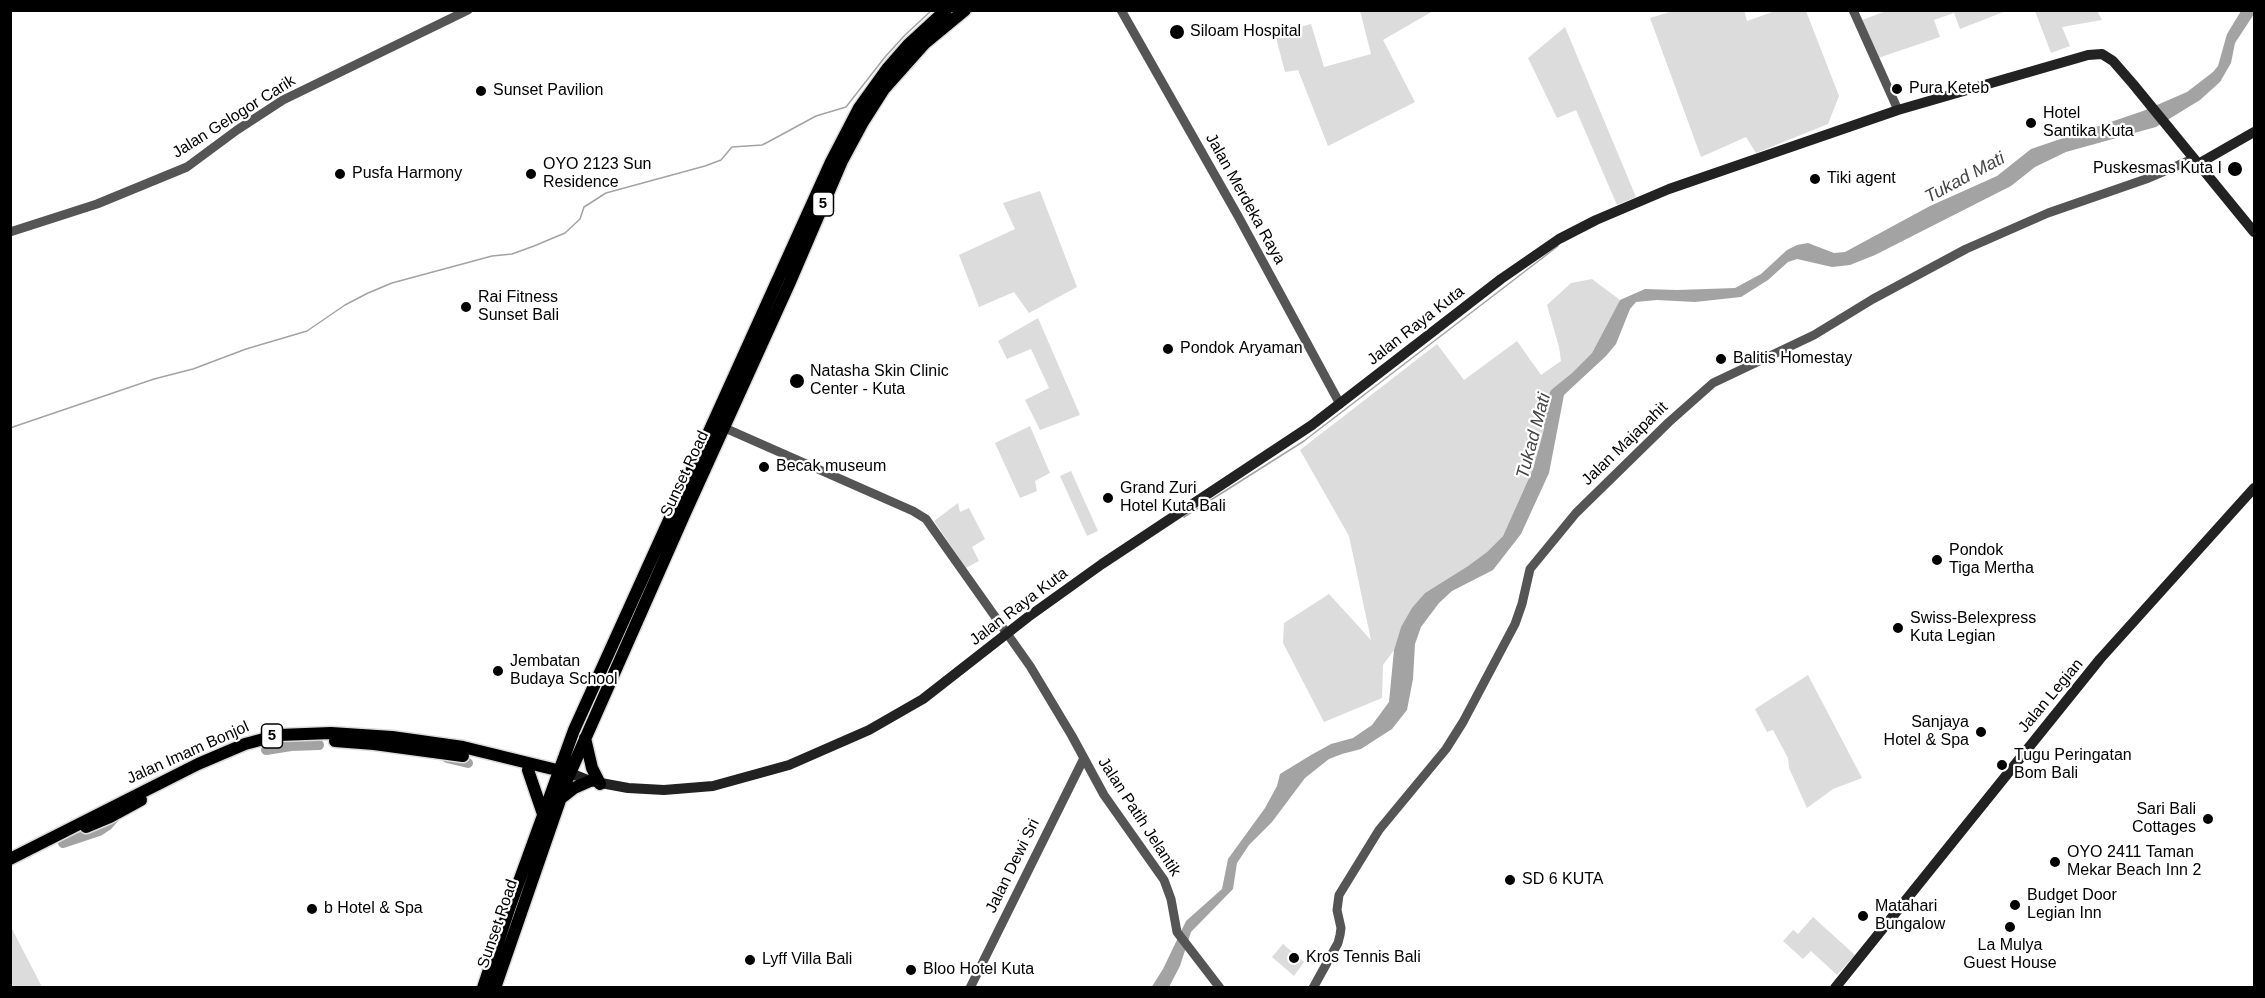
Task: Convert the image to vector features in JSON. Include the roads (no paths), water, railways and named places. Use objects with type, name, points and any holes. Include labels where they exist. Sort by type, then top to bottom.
[{"type":"highway","name":"Sunset Road","points":[[495,987],[560,799],[562,775],[574,730],[647,583],[719,425],[831,162],[859,108],[901,52],[946,10]]},
{"type":"highway","name":"Sunset Road","points":[[719,425],[790,282],[842,161],[862,122],[884,89],[910,58],[944,26],[966,10]]},
{"type":"highway","name":"Sunset Road","points":[[483,987],[543,814],[562,775],[585,738],[647,583]]},
{"type":"highway","name":"Jalan Imam Bonjol","points":[[10,859],[245,744],[262,738],[331,733],[392,736],[463,747],[562,775]]},
{"type":"highway","points":[[560,799],[574,788],[591,782],[592,768],[585,738]]},
{"type":"highway","name":"Jalan Imam Bonjol","points":[[10,867],[135,799],[173,782],[248,750],[291,742],[331,741],[392,746],[462,755],[562,775]]},
{"type":"highway","points":[[528,770],[543,814]]},
{"type":"main road","name":"Jalan Raya Kuta","points":[[562,775],[575,782],[646,789],[695,788],[726,783],[789,765],[869,730],[915,704],[1102,564],[1281,447],[1501,279],[1559,239],[1659,193],[1898,110],[2094,53],[2102,54],[2113,61],[2254,232]]},
{"type":"main road","points":[[2196,161],[2254,132]]},
{"type":"main road","name":"Jalan Legian","points":[[1835,987],[2100,659],[2254,488]]},
{"type":"street","name":"Jalan Gelogor Carik","points":[[10,232],[98,204],[187,167],[283,100],[468,10]]},
{"type":"street","name":"Jalan Merdeka Raya","points":[[1121,10],[1238,216],[1340,404]]},
{"type":"street","points":[[1853,10],[1898,110]]},
{"type":"street","name":"Jalan Majapahit","points":[[1313,987],[1338,944],[1341,928],[1337,910],[1339,895],[1378,830],[1446,749],[1463,722],[1515,624],[1530,569],[1576,513],[1669,422],[1713,383],[1814,335],[1873,299],[1966,249],[2048,213],[2196,161]]},
{"type":"street","name":"Jalan Patih Jelantik","points":[[719,425],[921,515],[930,525],[1030,666],[1084,765],[1164,880],[1171,898],[1179,935],[1220,987]]},
{"type":"street","name":"Jalan Dewi Sri","points":[[970,987],[1084,765]]},
{"type":"waterway","points":[[10,428],[154,379],[193,369],[246,349],[307,331],[345,305],[392,283],[492,256],[512,254],[534,246],[565,233],[580,219],[584,207],[606,193],[705,166],[721,160],[732,147],[762,145],[816,116],[846,107],[885,57],[932,10]]},
{"type":"waterway","points":[[1184,517],[1304,441],[1558,246]]},
{"type":"waterway","points":[[266,750],[319,745]]},
{"type":"waterway","points":[[447,758],[468,763]]},
{"type":"waterway","points":[[63,843],[99,831],[117,815]]},
{"type":"place","name":"Siloam Hospital","points":[[1177,32]]},
{"type":"place","name":"Pura Keteb","points":[[1897,89]]},
{"type":"place","name":"Sunset Pavilion","points":[[481,91]]},
{"type":"place","name":"Hotel Santika Kuta","points":[[2031,123]]},
{"type":"place","name":"Puskesmas Kuta I","points":[[2235,169]]},
{"type":"place","name":"Pusfa Harmony","points":[[340,174]]},
{"type":"place","name":"OYO 2123 Sun Residence","points":[[531,174]]},
{"type":"place","name":"Tiki agent","points":[[1815,179]]},
{"type":"place","name":"Rai Fitness Sunset Bali","points":[[466,307]]},
{"type":"place","name":"Pondok Aryaman","points":[[1168,349]]},
{"type":"place","name":"Balitis Homestay","points":[[1721,359]]},
{"type":"place","name":"Natasha Skin Clinic Center - Kuta","points":[[797,381]]},
{"type":"place","name":"Becak museum","points":[[764,467]]},
{"type":"place","name":"Grand Zuri Hotel Kuta Bali","points":[[1108,498]]},
{"type":"place","name":"Pondok Tiga Mertha","points":[[1937,560]]},
{"type":"place","name":"Swiss-Belexpress Kuta Legian","points":[[1898,628]]},
{"type":"place","name":"Jembatan Budaya School","points":[[498,671]]},
{"type":"place","name":"Sanjaya Hotel & Spa","points":[[1981,732]]},
{"type":"place","name":"Tugu Peringatan Bom Bali","points":[[2002,765]]},
{"type":"place","name":"Sari Bali Cottages","points":[[2208,819]]},
{"type":"place","name":"OYO 2411 Taman Mekar Beach Inn 2","points":[[2055,862]]},
{"type":"place","name":"SD 6 KUTA","points":[[1510,880]]},
{"type":"place","name":"Budget Door Legian Inn","points":[[2015,905]]},
{"type":"place","name":"b Hotel & Spa","points":[[312,909]]},
{"type":"place","name":"Matahari Bungalow","points":[[1863,916]]},
{"type":"place","name":"La Mulya Guest House","points":[[2010,927]]},
{"type":"place","name":"Kros Tennis Bali","points":[[1294,958]]},
{"type":"place","name":"Lyff Villa Bali","points":[[750,960]]},
{"type":"place","name":"Bloo Hotel Kuta","points":[[911,970]]},
{"type":"water label","name":"Tukad Mati","points":[[1965,178]]},
{"type":"water label","name":"Tukad Mati","points":[[1534,436]]}]
